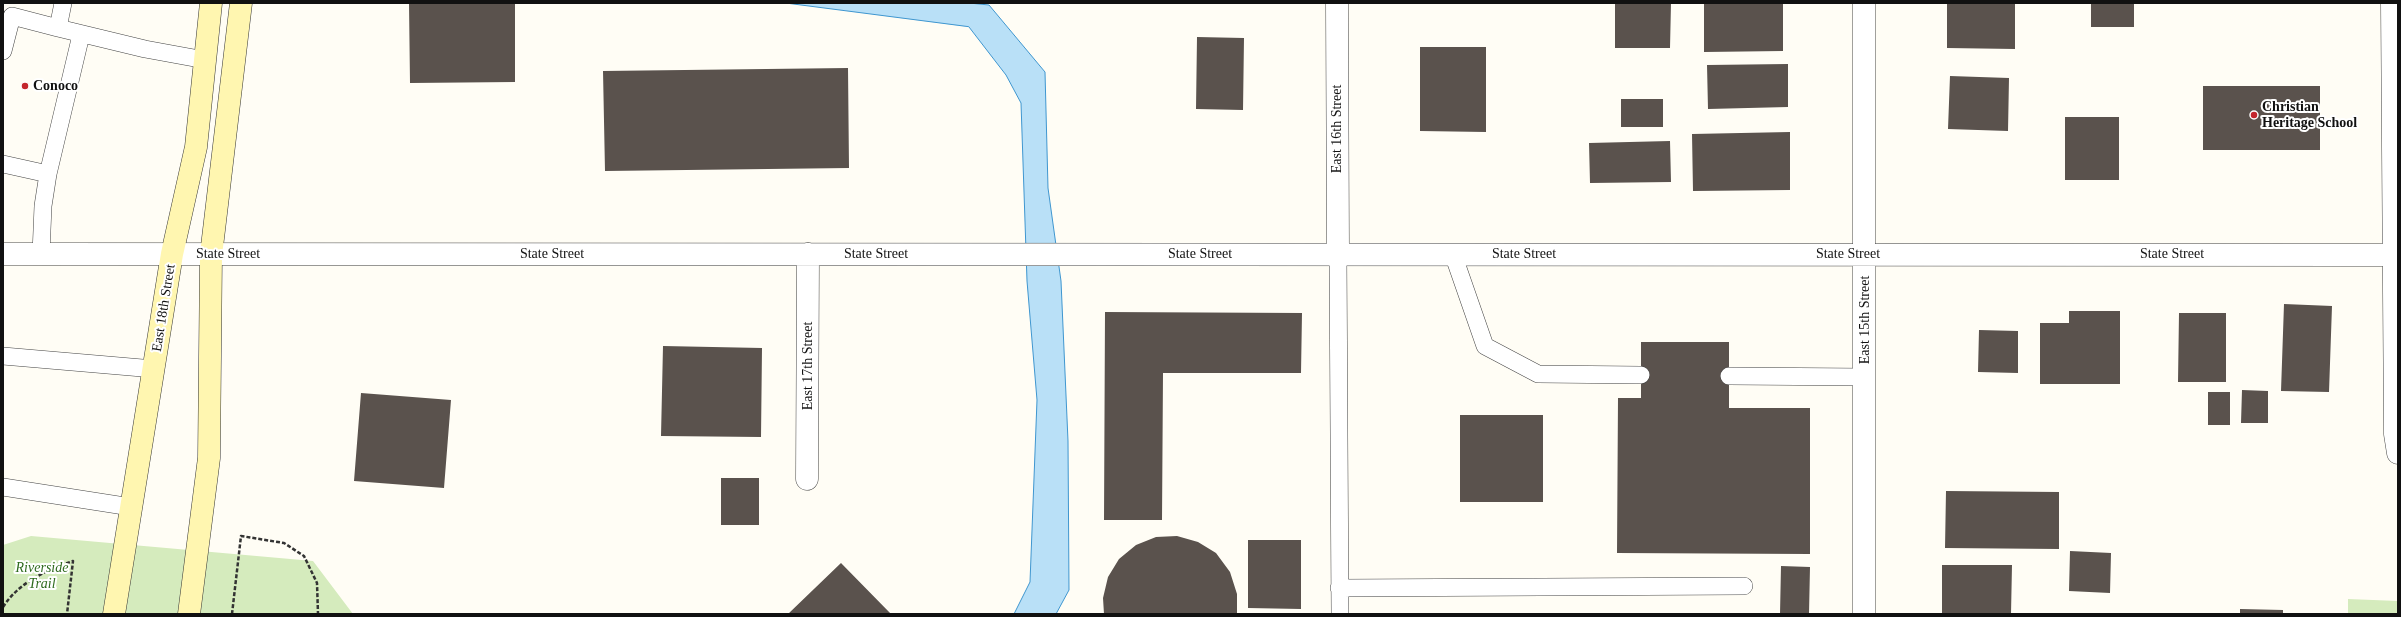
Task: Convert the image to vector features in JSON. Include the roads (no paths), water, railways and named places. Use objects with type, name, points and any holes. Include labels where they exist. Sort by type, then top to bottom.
[{"type":"main road","name":"East 18th Street","points":[[115,608],[172,254],[196,147],[211,3]]},
{"type":"main road","points":[[189,613],[209,458],[211,255],[241,3]]},
{"type":"street","name":"East 16th Street","points":[[1337,3],[1338,254]]},
{"type":"street","name":"East 15th Street","points":[[1864,3],[1864,614]]},
{"type":"street","points":[[2392,3],[2396,255],[2395,434],[2398,453]]},
{"type":"street","name":"State Street","points":[[3,254],[2396,255]]},
{"type":"street","name":"East 17th Street","points":[[807,479],[808,254]]},
{"type":"lane","points":[[58,28],[63,3]]},
{"type":"lane","points":[[3,51],[12,16],[81,35],[205,60]]},
{"type":"lane","points":[[41,254],[43,206],[48,174],[81,35]]},
{"type":"lane","points":[[3,164],[48,174]]},
{"type":"lane","points":[[1338,254],[1340,614]]},
{"type":"lane","points":[[1453,254],[1485,346],[1538,374],[1640,375]]},
{"type":"lane","points":[[3,356],[154,369]]},
{"type":"lane","points":[[1729,376],[1865,377]]},
{"type":"lane","points":[[3,487],[131,507]]},
{"type":"lane","points":[[1340,588],[1744,586]]},
{"type":"water","points":[[786,3],[969,3],[989,5],[1045,72],[1048,188],[1061,281],[1068,441],[1069,590],[1056,614],[1014,614],[1030,582],[1037,400],[1027,281],[1021,103],[1006,75],[969,27]]},
{"type":"place","name":"Conoco","points":[[25,86]]},
{"type":"place","name":"Christian Heritage School","points":[[2254,115]]},
{"type":"park label","name":"Riverside Trail","points":[[42,576]]}]
